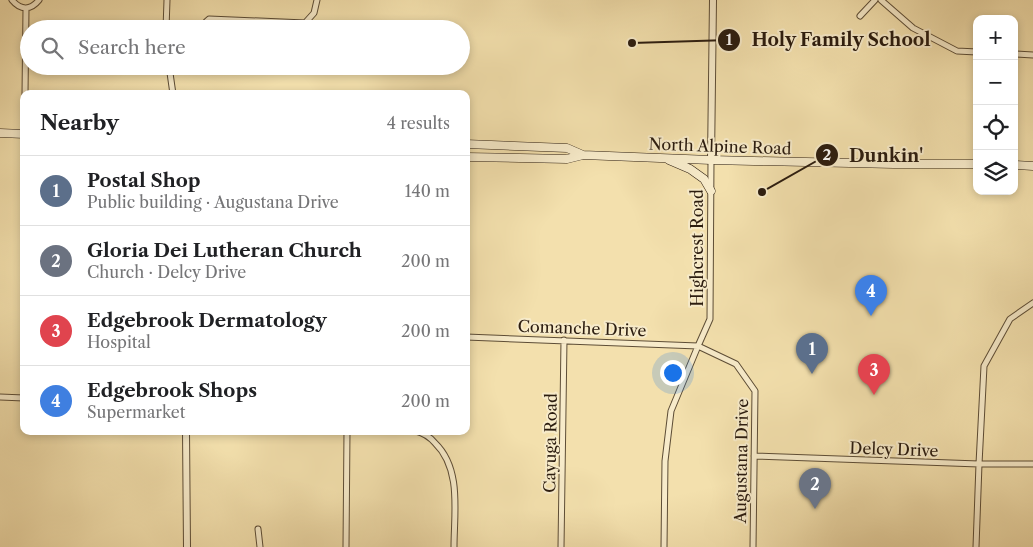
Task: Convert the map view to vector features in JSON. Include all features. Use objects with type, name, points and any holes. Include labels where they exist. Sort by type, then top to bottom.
[{"type":"main road","points":[[0,133],[20,134]]},
{"type":"main road","name":"North Alpine Road","points":[[470,144],[567,148],[583,155]]},
{"type":"main road","name":"North Alpine Road","points":[[470,157],[567,159],[583,155],[711,160],[973,164]]},
{"type":"main road","points":[[665,158],[704,179],[711,191]]},
{"type":"main road","points":[[1018,165],[1033,166]]},
{"type":"street","points":[[12,0],[18,6],[26,9],[34,6],[39,0]]},
{"type":"street","points":[[166,20],[167,0]]},
{"type":"street","points":[[309,20],[314,13],[317,0]]},
{"type":"street","name":"Highcrest Road","points":[[664,547],[665,461],[671,411],[710,319],[713,0]]},
{"type":"street","points":[[860,16],[875,0]]},
{"type":"street","points":[[881,0],[913,28],[957,51],[973,52]]},
{"type":"street","points":[[26,9],[26,20]]},
{"type":"street","points":[[208,20],[223,20]]},
{"type":"street","points":[[1018,54],[1033,55]]},
{"type":"street","points":[[25,75],[25,90]]},
{"type":"street","points":[[170,75],[172,90]]},
{"type":"street","points":[[976,547],[978,464],[984,366],[1010,319],[1033,304]]},
{"type":"street","name":"Comanche Drive","points":[[470,337],[698,346]]},
{"type":"street","name":"Cayuga Road","points":[[561,547],[564,340]]},
{"type":"street","name":"Augustana Drive","points":[[698,346],[736,364],[755,390],[753,547]]},
{"type":"street","points":[[0,397],[20,398]]},
{"type":"street","points":[[186,435],[187,547]]},
{"type":"street","points":[[346,547],[347,435]]},
{"type":"street","points":[[425,435],[440,448],[452,473],[455,490],[454,547]]},
{"type":"street","name":"Delcy Drive","points":[[754,456],[978,464],[1033,464]]},
{"type":"street","points":[[258,529],[260,547]]},
{"type":"place","name":"Holy Family School","points":[[632,43]]},
{"type":"place","name":"Dunkin'","points":[[762,192]]},
{"type":"place","name":"Edgebrook Shops","points":[[871,316]]},
{"type":"place","name":"Postal Shop","points":[[812,374]]},
{"type":"place","name":"Edgebrook Dermatology","points":[[874,395]]},
{"type":"place","name":"Gloria Dei Lutheran Church","points":[[815,509]]}]
